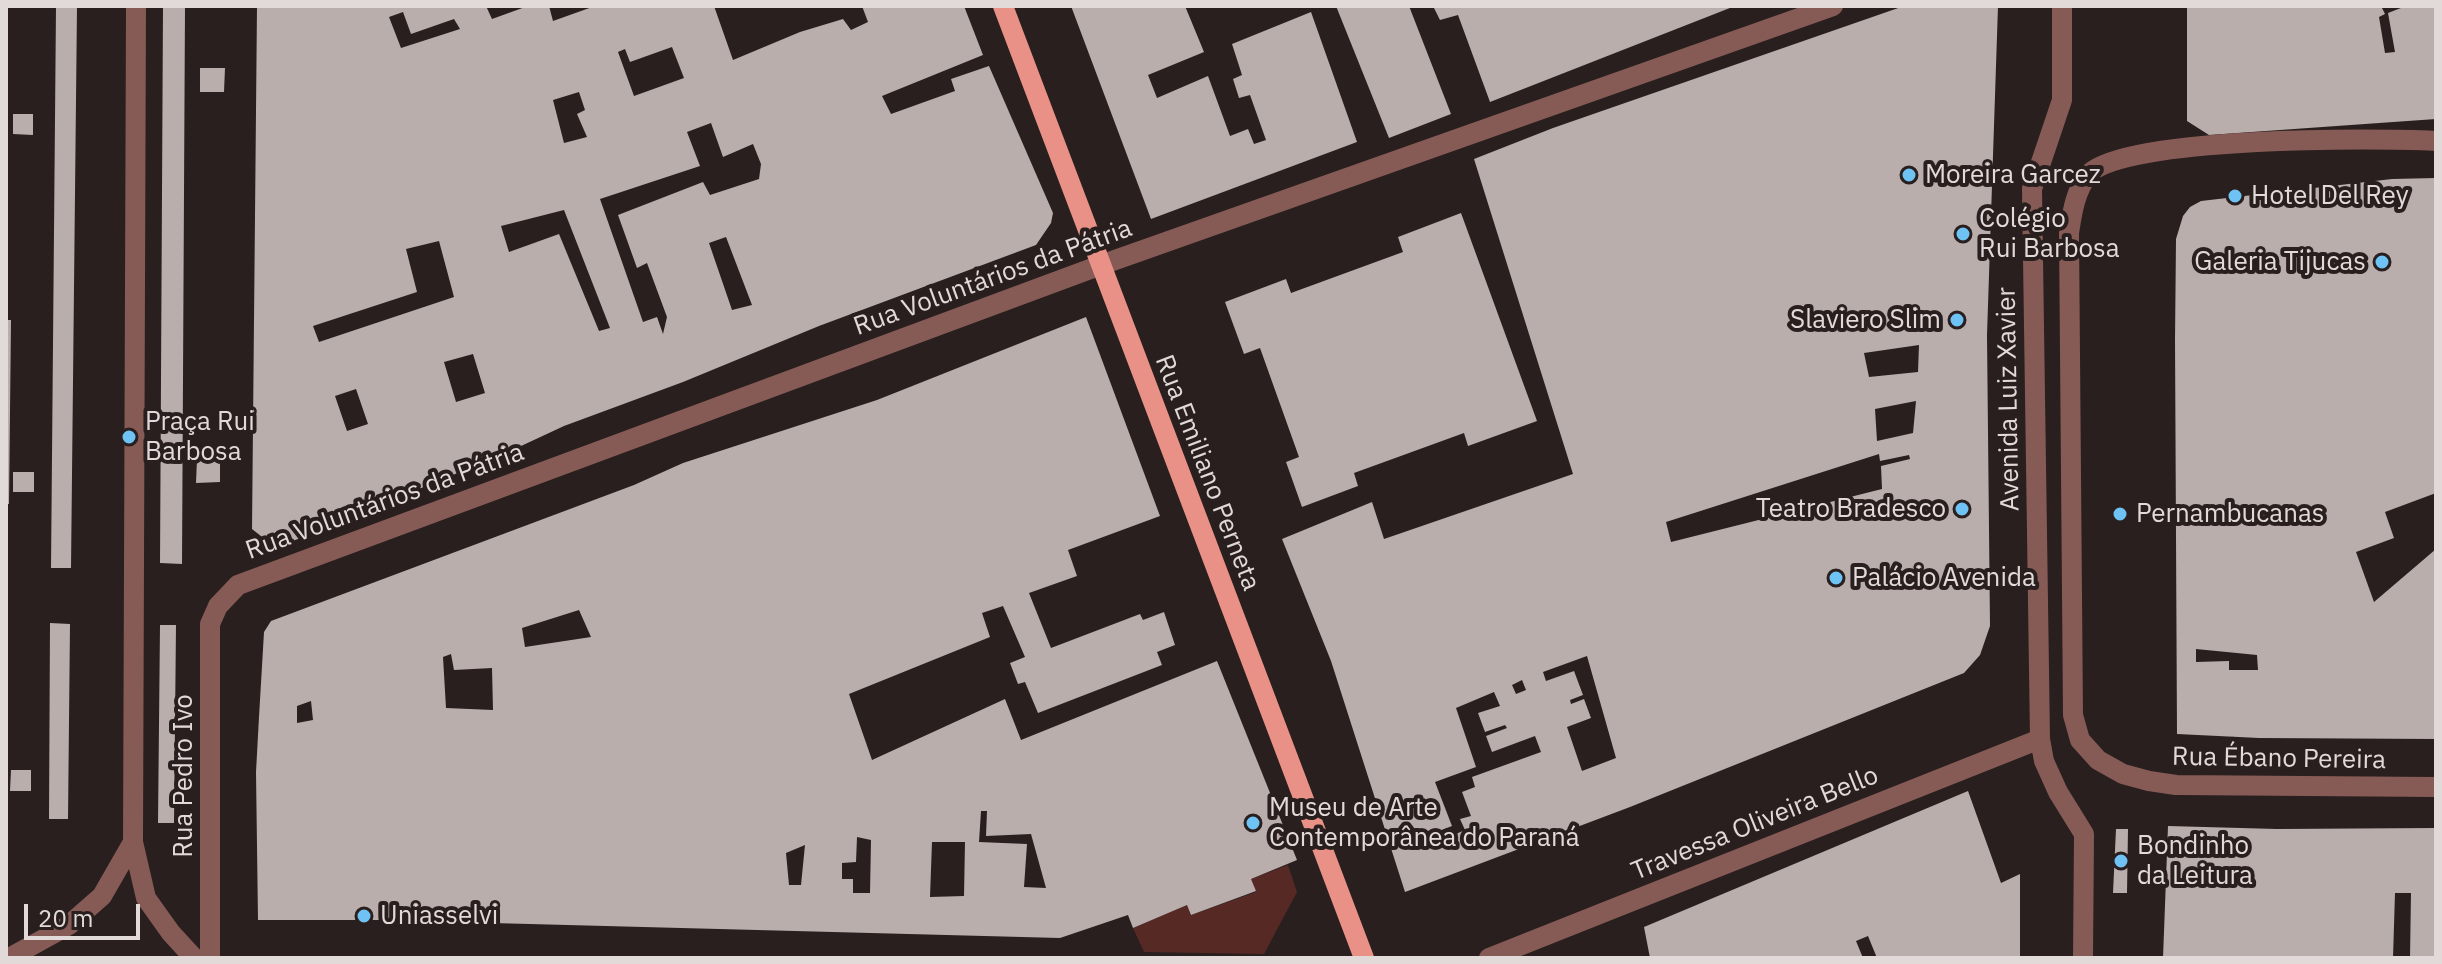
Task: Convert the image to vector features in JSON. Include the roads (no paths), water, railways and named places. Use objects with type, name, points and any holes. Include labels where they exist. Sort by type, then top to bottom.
[{"type":"main road","name":"Rua Emiliano Perneta","points":[[1003,6],[1364,958]]},
{"type":"street","points":[[136,6],[133,842],[146,898],[194,958]]},
{"type":"street","name":"Rua Voluntários da Pátria","points":[[210,643],[210,624],[218,606],[238,585],[262,575],[1101,265],[1833,6]]},
{"type":"street","name":"Avenida Luiz Xavier","points":[[2062,6],[2062,100],[2032,189],[2040,739],[2044,761],[2058,792],[2084,834],[2083,958]]},
{"type":"street","name":"Rua Ébano Pereira","points":[[2436,141],[2311,138],[2152,152],[2117,159],[2088,174],[2074,204],[2069,233],[2073,715],[2080,740],[2098,760],[2123,774],[2176,785],[2436,787]]},
{"type":"street","name":"Rua Pedro Ivo","points":[[210,643],[210,958]]},
{"type":"street","name":"Travessa Oliveira Bello","points":[[1489,958],[2040,739]]},
{"type":"street","points":[[9,958],[69,925],[102,896],[133,842]]},
{"type":"place","name":"Moreira Garcez","points":[[1909,175]]},
{"type":"place","name":"Hotel Del Rey","points":[[2235,196]]},
{"type":"place","name":"Colégio Rui Barbosa","points":[[1963,234]]},
{"type":"place","name":"Galeria Tijucas","points":[[2382,262]]},
{"type":"place","name":"Slaviero Slim","points":[[1957,320]]},
{"type":"place","name":"Praça Rui Barbosa","points":[[129,437]]},
{"type":"place","name":"Teatro Bradesco","points":[[1962,509]]},
{"type":"place","name":"Pernambucanas","points":[[2120,514]]},
{"type":"place","name":"Palácio Avenida","points":[[1836,578]]},
{"type":"place","name":"Museu de Arte Contemporânea do Paraná","points":[[1253,823]]},
{"type":"place","name":"Bondinho da Leitura","points":[[2121,861]]},
{"type":"place","name":"Uniasselvi","points":[[364,916]]}]
